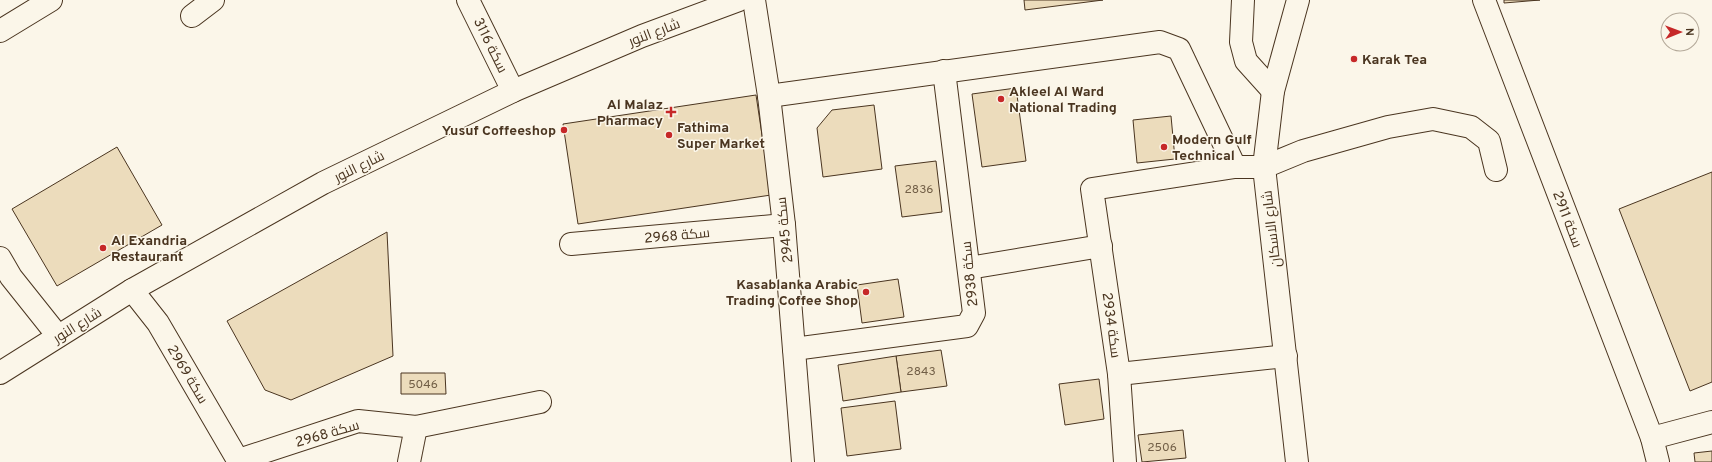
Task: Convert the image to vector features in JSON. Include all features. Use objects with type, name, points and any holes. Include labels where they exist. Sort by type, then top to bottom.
[{"type":"street","points":[[0,31],[51,0]]},
{"type":"street","points":[[192,16],[213,0]]},
{"type":"street","name":"سكة 3116","points":[[468,0],[513,91]]},
{"type":"street","name":"شارع النور","points":[[0,373],[132,290],[323,183],[513,91],[642,36],[739,0]]},
{"type":"street","name":"سكة 2945","points":[[754,0],[769,96],[784,225],[803,462]]},
{"type":"street","points":[[1243,0],[1241,42],[1246,61],[1273,91]]},
{"type":"street","name":"شارع الاسكان","points":[[1297,462],[1264,167],[1273,91],[1298,0]]},
{"type":"street","name":"سكة 2911","points":[[1484,0],[1652,438],[1658,462]]},
{"type":"street","points":[[769,96],[1160,42],[1179,49],[1235,167],[1264,167],[1303,151],[1388,127],[1433,119],[1471,127],[1489,142],[1496,170]]},
{"type":"street","name":"سكة 2938","points":[[794,349],[967,326],[974,313],[944,71]]},
{"type":"street","name":"سكة 2934","points":[[1125,462],[1119,374],[1092,189],[1235,167]]},
{"type":"street","name":"سكة 2968","points":[[571,244],[784,225]]},
{"type":"street","points":[[969,268],[1101,246]]},
{"type":"street","points":[[0,258],[58,336]]},
{"type":"street","name":"سكة 2969","points":[[132,290],[158,323],[239,461]]},
{"type":"street","points":[[1119,374],[1286,356]]},
{"type":"street","name":"سكة 2968","points":[[239,461],[358,421],[416,427],[540,402]]},
{"type":"street","points":[[1652,438],[1712,422]]},
{"type":"street","points":[[409,462],[416,427]]},
{"type":"building","points":[[1024,0],[1103,0],[1025,10]]},
{"type":"building","points":[[1504,0],[1540,0],[1504,3]]},
{"type":"building","points":[[1016,88],[1026,161],[982,167],[972,94]]},
{"type":"building","points":[[756,95],[771,195],[578,224],[563,124]]},
{"type":"building","points":[[874,105],[882,169],[823,177],[817,128],[832,110]]},
{"type":"building","points":[[1171,116],[1175,159],[1137,163],[1133,120]]},
{"type":"building","points":[[117,147],[162,225],[57,286],[12,209]]},
{"type":"building","points":[[936,161],[942,212],[902,217],[895,166]]},
{"type":"building","points":[[1712,172],[1712,382],[1690,391],[1619,209]]},
{"type":"building","points":[[387,232],[393,356],[291,400],[265,390],[227,321]]},
{"type":"building","points":[[898,279],[904,317],[862,323],[857,285]]},
{"type":"building","points":[[941,350],[947,386],[901,392],[896,356]]},
{"type":"building","points":[[896,356],[901,392],[843,401],[838,365]]},
{"type":"building","points":[[401,373],[445,373],[446,394],[401,394]]},
{"type":"building","points":[[1099,379],[1104,419],[1065,425],[1059,384]]},
{"type":"building","points":[[895,401],[901,449],[847,456],[841,408]]},
{"type":"building","points":[[1183,430],[1186,458],[1142,462],[1138,435]]},
{"type":"building","points":[[1712,451],[1712,462],[1695,462],[1694,453]]},
{"type":"place","name":"Karak Tea","points":[[1354,59]]},
{"type":"place","name":"Akleel Al Ward National Trading","points":[[1001,99]]},
{"type":"place","name":"Al Malaz Pharmacy","points":[[671,112]]},
{"type":"place","name":"Yusuf Coffeeshop","points":[[564,130]]},
{"type":"place","name":"Fathima Super Market","points":[[669,135]]},
{"type":"place","name":"Modern Gulf Technical","points":[[1164,147]]},
{"type":"place","name":"Al Exandria Restaurant","points":[[103,248]]},
{"type":"place","name":"Kasablanka Arabic Trading Coffee Shop","points":[[866,292]]}]
